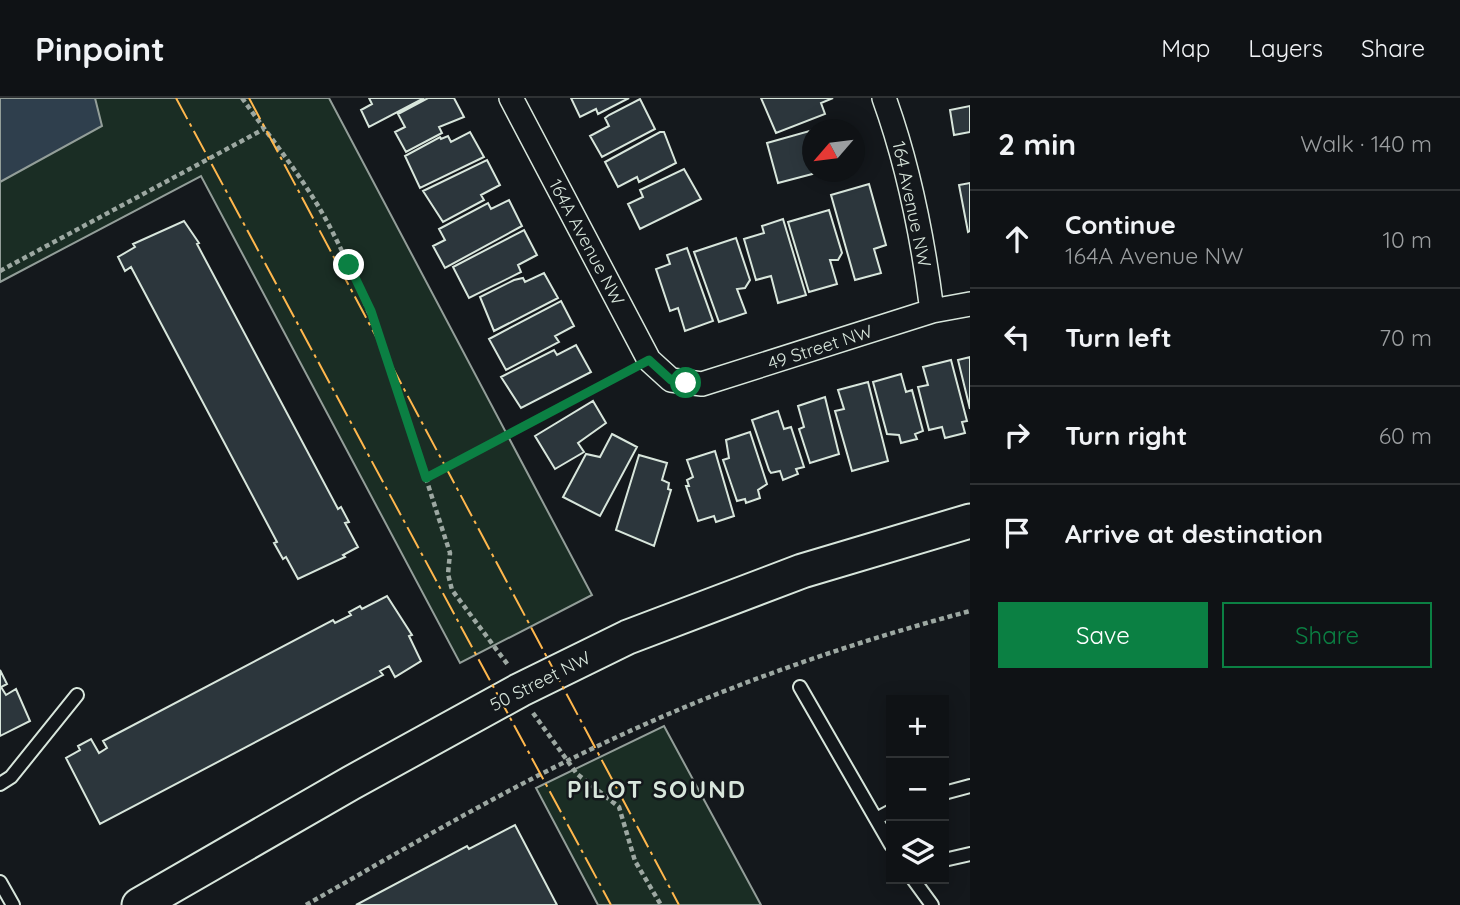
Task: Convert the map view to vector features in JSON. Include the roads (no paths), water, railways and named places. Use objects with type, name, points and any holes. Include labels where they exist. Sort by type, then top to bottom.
[{"type":"main road","name":"50 Street NW","points":[[139,905],[351,782],[520,690],[628,637],[802,571],[970,521]]},
{"type":"street","name":"164A Avenue NW","points":[[511,98],[649,360],[671,380]]},
{"type":"street","name":"164 Avenue NW","points":[[884,98],[903,151],[927,270],[932,312]]},
{"type":"street","name":"49 Street NW","points":[[671,380],[702,384],[932,312],[970,304]]},
{"type":"lane","points":[[800,687],[886,837]]},
{"type":"lane","points":[[0,784],[11,777],[77,695]]},
{"type":"lane","points":[[949,792],[970,786]]},
{"type":"lane","points":[[876,820],[886,814]]},
{"type":"lane","points":[[949,859],[970,854]]},
{"type":"lane","points":[[0,882],[13,905]]},
{"type":"lane","points":[[917,884],[932,905]]},
{"type":"water","points":[[0,98],[95,98],[102,126],[0,182]]},
{"type":"district","name":"PILOT SOUND","points":[[657,789]]}]
